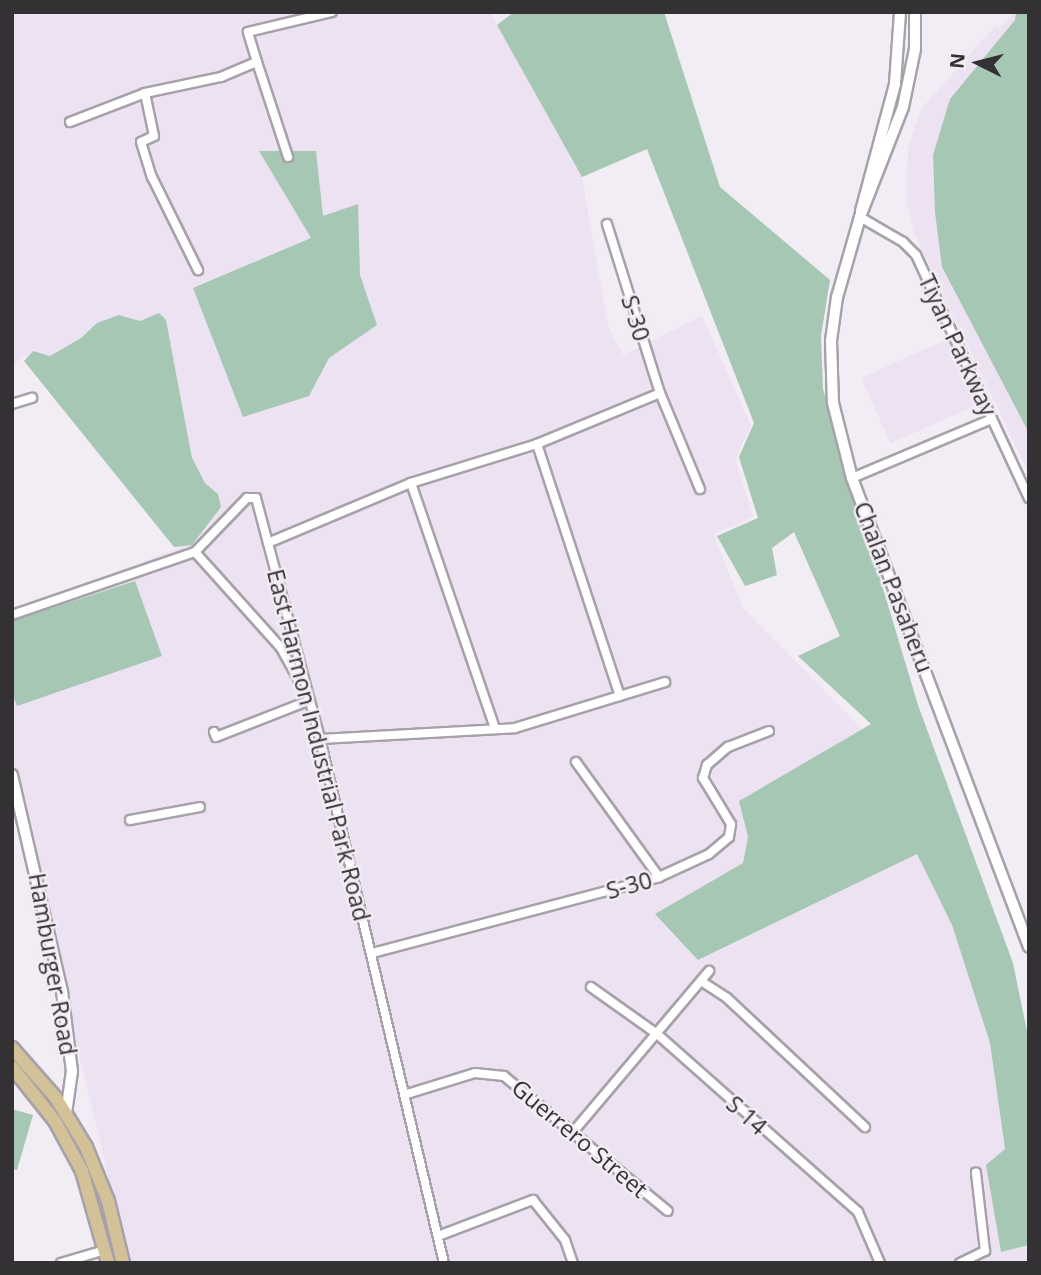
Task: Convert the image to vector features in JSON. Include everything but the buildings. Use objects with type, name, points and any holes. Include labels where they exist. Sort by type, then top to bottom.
[{"type":"main road","name":"Chalan Pasaheru","points":[[900,12],[895,83],[837,297],[830,352],[834,412],[852,478],[1029,947]]},
{"type":"main road","name":"Chalan Pasaheru","points":[[860,216],[903,107],[915,49],[915,12]]},
{"type":"main road","points":[[12,1048],[66,1113],[102,1182],[122,1263]]},
{"type":"main road","points":[[12,1068],[45,1107],[73,1154],[94,1205],[107,1257]]},
{"type":"street","points":[[288,157],[248,32],[332,12]]},
{"type":"street","points":[[70,122],[145,93],[221,77],[257,62]]},
{"type":"street","points":[[145,93],[154,136],[141,142],[156,186],[198,270]]},
{"type":"street","name":"Tiyan Parkway","points":[[860,216],[903,242],[916,255],[1029,498]]},
{"type":"street","name":"S-30","points":[[607,224],[660,393],[700,489]]},
{"type":"street","points":[[268,543],[411,483],[537,444],[660,393]]},
{"type":"street","points":[[12,404],[32,398]]},
{"type":"street","points":[[852,478],[992,419]]},
{"type":"street","points":[[537,444],[620,696]]},
{"type":"street","points":[[411,483],[495,729]]},
{"type":"street","name":"East Harmon Industrial Park Road","points":[[12,615],[195,552],[247,498],[256,498],[320,739],[407,1094],[444,1263]]},
{"type":"street","points":[[195,552],[281,648],[309,703],[216,737],[214,732]]},
{"type":"street","points":[[320,739],[495,729],[536,724],[665,682]]},
{"type":"street","name":"S-30","points":[[372,953],[659,877],[709,854],[729,837],[731,824],[703,778],[707,765],[728,747],[769,731]]},
{"type":"street","points":[[576,762],[659,877]]},
{"type":"street","name":"Hamburger Road","points":[[12,775],[62,990],[72,1070],[66,1113]]},
{"type":"street","points":[[130,820],[200,807]]},
{"type":"street","points":[[573,1132],[709,971]]},
{"type":"street","points":[[701,981],[727,998],[865,1127]]},
{"type":"street","name":"S 14","points":[[591,987],[657,1034],[858,1212],[880,1263]]},
{"type":"street","name":"Guerrero Street","points":[[407,1094],[492,1071],[504,1076],[668,1211]]},
{"type":"street","points":[[960,1263],[985,1251],[976,1173]]},
{"type":"street","points":[[438,1236],[533,1200],[565,1240],[573,1263]]},
{"type":"street","points":[[61,1263],[107,1257]]},
{"type":"shaded area","points":[[12,12],[490,12],[582,177],[608,326],[623,355],[702,316],[751,426],[735,458],[753,517],[713,534],[743,608],[862,729],[739,801],[748,837],[743,863],[656,914],[699,960],[917,854],[952,925],[990,1043],[1005,1149],[1001,1252],[1029,1245],[1029,1263],[129,1263],[12,774],[12,612],[184,546],[218,494],[205,483],[192,458],[166,320],[97,323],[81,338],[50,356],[33,351],[12,365]]},
{"type":"shaded area","points":[[1014,12],[1029,12],[1029,474],[916,237],[906,199],[908,148],[921,109],[995,26],[999,29]]},
{"type":"shaded area","points":[[948,339],[977,405],[890,443],[861,378]]},
{"type":"green space","points":[[514,12],[664,12],[720,187],[830,280],[821,336],[823,389],[918,705],[1013,963],[1029,1041],[1029,1245],[1001,1252],[986,1165],[1005,1149],[990,1043],[952,925],[917,854],[698,960],[655,914],[743,863],[748,837],[739,801],[871,724],[798,656],[840,636],[794,532],[772,548],[777,575],[745,586],[717,536],[758,518],[739,457],[754,423],[647,149],[582,177],[497,25]]},
{"type":"green space","points":[[1016,12],[1029,12],[1029,433],[942,267],[935,212],[933,155],[950,99],[1015,20]]},
{"type":"green space","points":[[259,151],[316,151],[323,216],[358,204],[360,275],[377,325],[329,358],[309,396],[243,417],[193,288],[311,238]]},
{"type":"green space","points":[[159,313],[166,320],[192,458],[205,483],[218,494],[221,507],[192,545],[174,547],[24,361],[33,351],[50,356],[81,338],[97,323],[119,315],[140,321]]},
{"type":"green space","points":[[135,581],[162,656],[17,706],[12,693],[12,621]]},
{"type":"green space","points":[[12,1109],[33,1115],[17,1170],[12,1169]]}]
